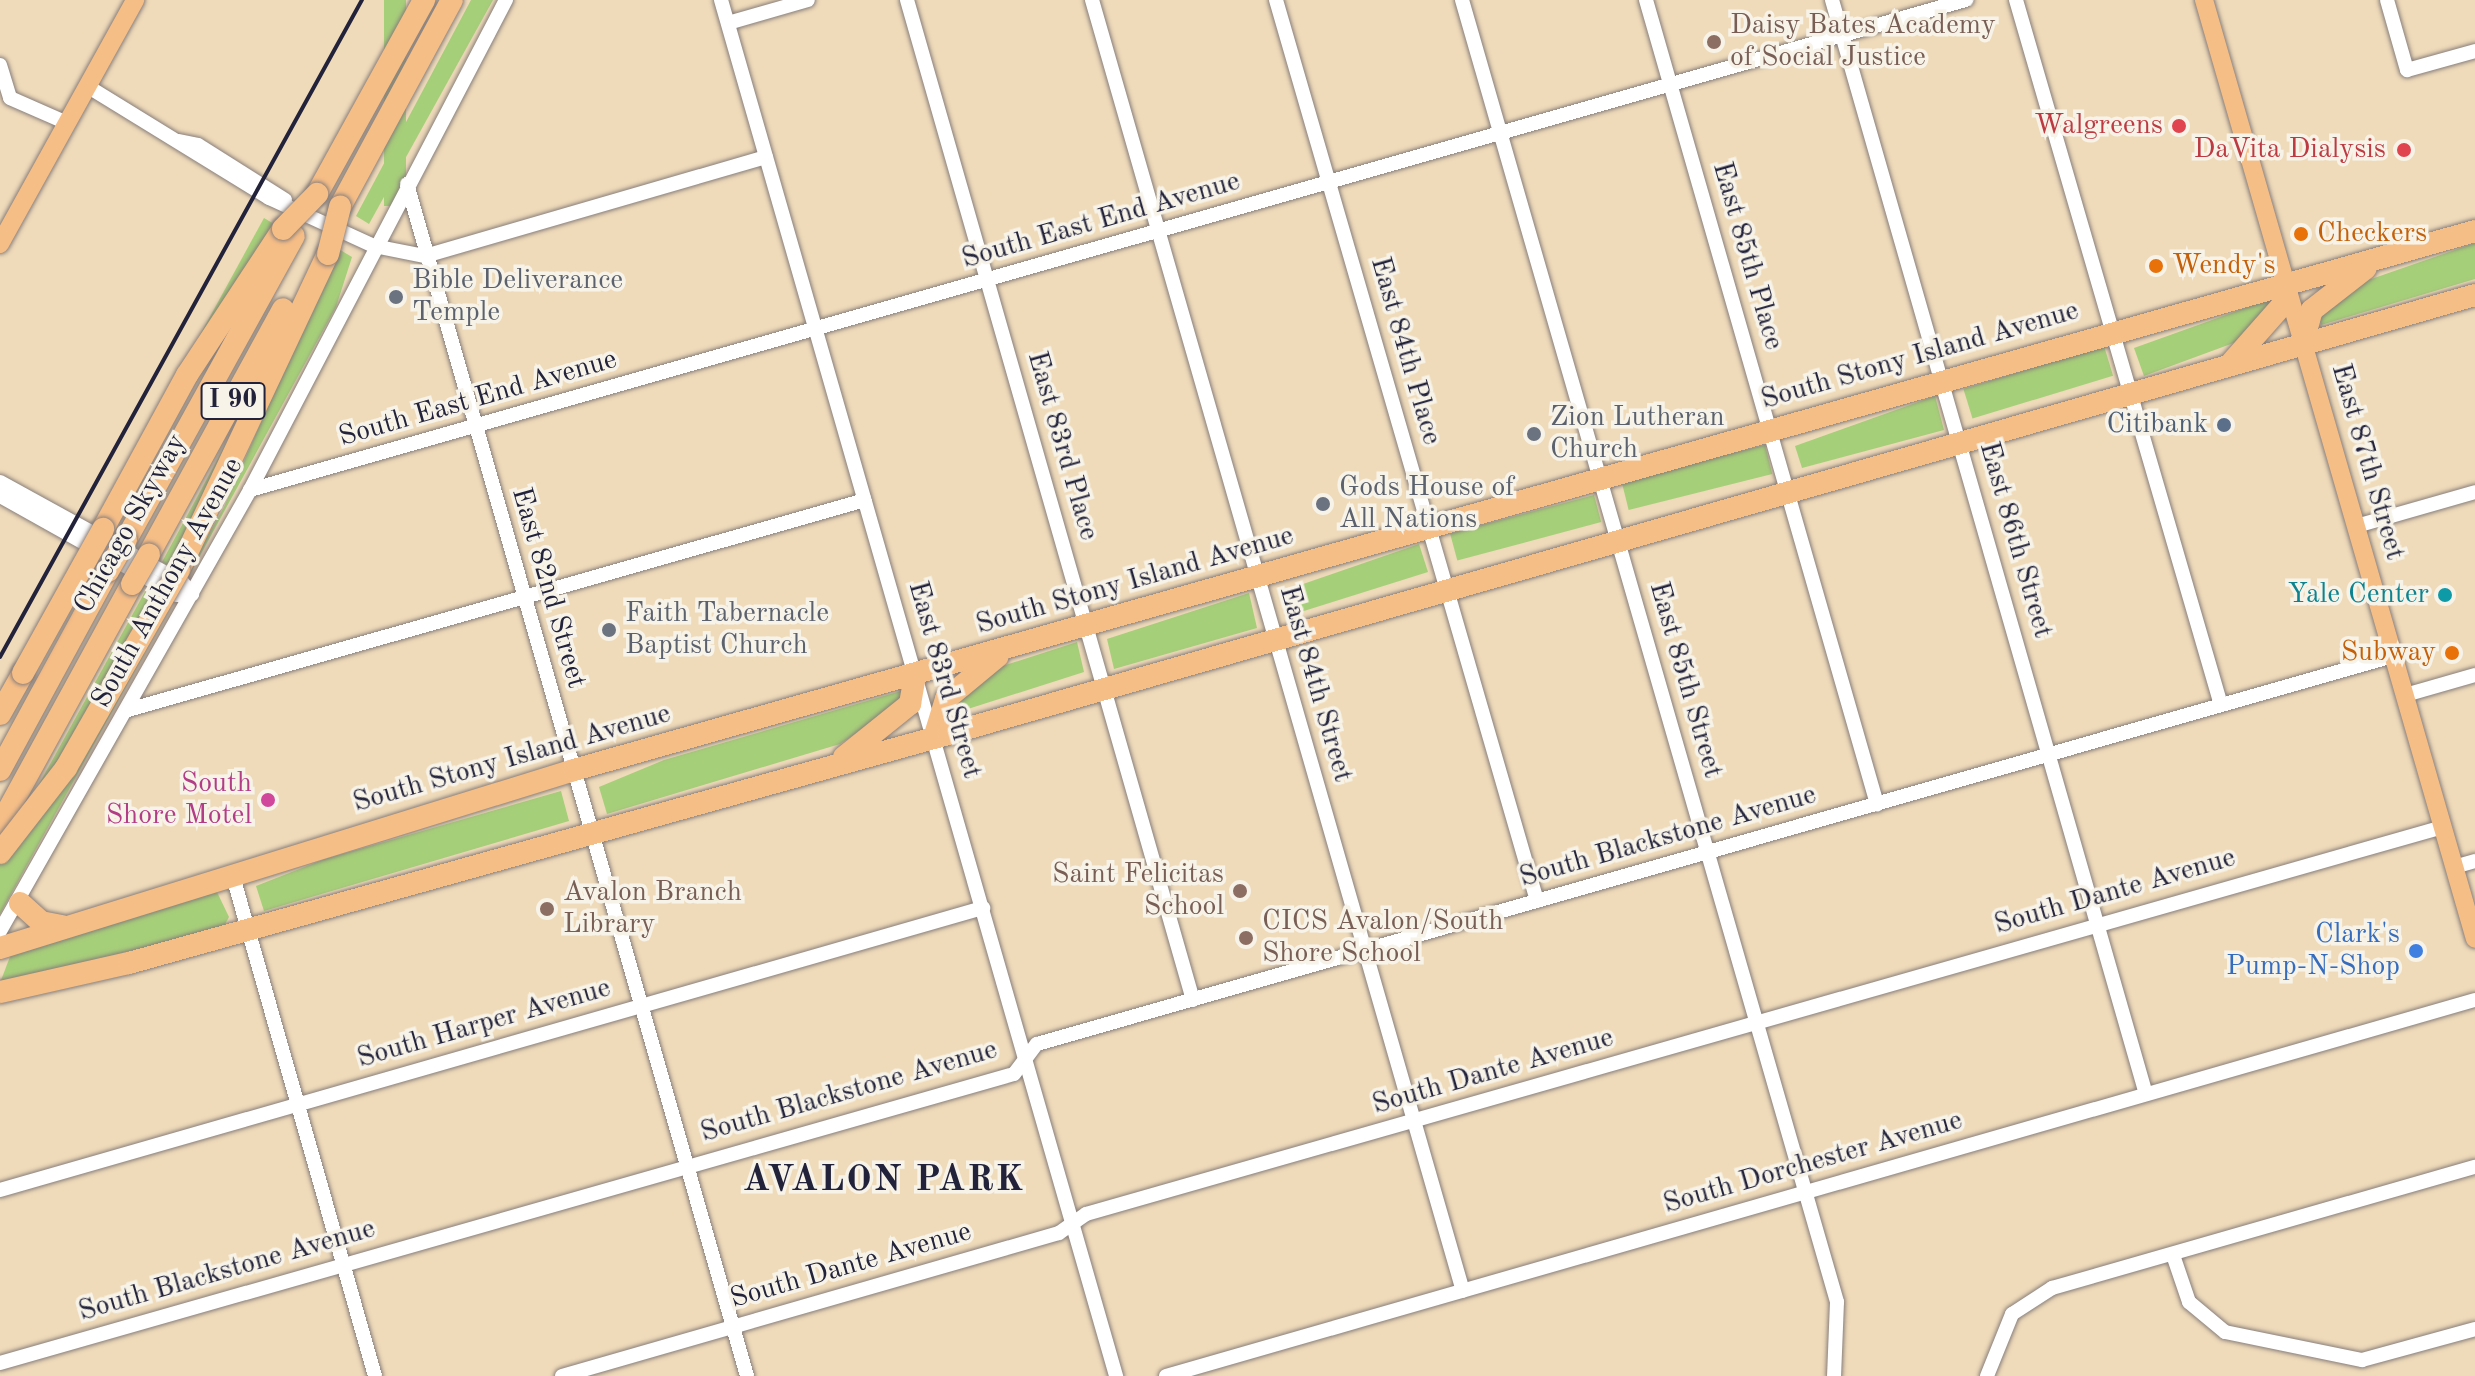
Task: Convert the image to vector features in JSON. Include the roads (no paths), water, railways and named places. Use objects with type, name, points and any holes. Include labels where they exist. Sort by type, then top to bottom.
[{"type":"highway","name":"Chicago Skyway","points":[[0,770],[289,232],[317,194],[424,0]]},
{"type":"highway","name":"Chicago Skyway","points":[[0,825],[132,584],[323,250],[340,207],[452,0]]},
{"type":"highway","name":"South Stony Island Avenue","points":[[0,948],[232,873],[574,770],[2475,231]]},
{"type":"highway","points":[[0,714],[187,375],[289,232]]},
{"type":"highway","points":[[0,853],[66,768],[179,570],[323,250]]},
{"type":"highway","points":[[2303,343],[2312,310],[2379,258]]},
{"type":"highway","points":[[2231,364],[2285,302],[2286,284]]},
{"type":"highway","points":[[0,992],[248,928],[934,738],[2475,295]]},
{"type":"highway","points":[[934,738],[946,699],[1008,648]]},
{"type":"highway","points":[[832,766],[910,704],[915,675]]},
{"type":"highway","points":[[20,903],[41,922],[62,926]]},
{"type":"main road","points":[[0,244],[135,0]]},
{"type":"main road","name":"East 87th Street","points":[[2204,0],[2475,939]]},
{"type":"street","name":"South Anthony Avenue","points":[[0,931],[20,903],[250,490],[374,246],[506,0]]},
{"type":"street","name":"East 83rd Street","points":[[721,0],[1116,1376]]},
{"type":"street","points":[[728,23],[808,0]]},
{"type":"street","name":"East 83rd Place","points":[[907,0],[1193,1000]]},
{"type":"street","name":"East 84th Street","points":[[1092,0],[1463,1291]]},
{"type":"street","name":"East 84th Place","points":[[1276,0],[1537,901]]},
{"type":"street","name":"East 85th Street","points":[[1462,0],[1837,1302],[1834,1376]]},
{"type":"street","name":"East 85th Place","points":[[1646,0],[1877,804]]},
{"type":"street","name":"East 86th Street","points":[[1832,0],[2146,1094]]},
{"type":"street","name":"South East End Avenue","points":[[250,490],[1966,0]]},
{"type":"street","points":[[2016,0],[2221,705]]},
{"type":"street","points":[[2387,0],[2407,70],[2475,51]]},
{"type":"street","points":[[0,65],[10,98],[67,123]]},
{"type":"street","points":[[87,86],[179,141],[210,152],[286,201],[374,246],[425,256],[766,157]]},
{"type":"street","name":"East 82nd Street","points":[[407,184],[425,256],[747,1376]]},
{"type":"street","points":[[0,482],[182,582],[192,594]]},
{"type":"street","points":[[2356,526],[2475,492]]},
{"type":"street","points":[[0,496],[177,595],[192,594]]},
{"type":"street","points":[[128,710],[865,500]]},
{"type":"street","name":"South Blackstone Avenue","points":[[0,1362],[1014,1074],[1037,1044],[2393,656]]},
{"type":"street","points":[[2405,695],[2475,675]]},
{"type":"street","name":"South Dante Avenue","points":[[562,1376],[1414,1122],[2097,923],[2443,827]]},
{"type":"street","points":[[2454,867],[2475,861]]},
{"type":"street","points":[[232,873],[375,1376]]},
{"type":"street","name":"South Harper Avenue","points":[[0,1190],[983,908]]},
{"type":"street","name":"South Dorchester Avenue","points":[[1166,1376],[2475,1000]]},
{"type":"street","points":[[1987,1376],[2003,1326],[2025,1302],[2173,1255],[2475,1167]]},
{"type":"street","points":[[2173,1255],[2189,1302],[2225,1332],[2362,1360],[2475,1329]]},
{"type":"street","points":[[0,1362],[5,1376]]},
{"type":"railway","points":[[0,657],[362,0]]},
{"type":"place","name":"Daisy Bates Academy of Social Justice","points":[[1714,42]]},
{"type":"place","name":"Walgreens","points":[[2179,126]]},
{"type":"place","name":"DaVita Dialysis","points":[[2404,150]]},
{"type":"place","name":"Checkers","points":[[2301,234]]},
{"type":"place","name":"Wendy's","points":[[2156,266]]},
{"type":"place","name":"Bible Deliverance Temple","points":[[396,297]]},
{"type":"place","name":"Citibank","points":[[2224,425]]},
{"type":"place","name":"Zion Lutheran Church","points":[[1534,434]]},
{"type":"place","name":"Gods House of All Nations","points":[[1323,504]]},
{"type":"place","name":"Yale Center","points":[[2445,595]]},
{"type":"place","name":"Faith Tabernacle Baptist Church","points":[[609,630]]},
{"type":"place","name":"Subway","points":[[2452,653]]},
{"type":"place","name":"South Shore Motel","points":[[268,800]]},
{"type":"place","name":"Saint Felicitas School","points":[[1240,891]]},
{"type":"place","name":"Avalon Branch Library","points":[[547,909]]},
{"type":"place","name":"CICS Avalon/South Shore School","points":[[1246,938]]},
{"type":"place","name":"Clark's Pump-N-Shop","points":[[2416,951]]},
{"type":"district","name":"AVALON PARK","points":[[884,1182]]}]
